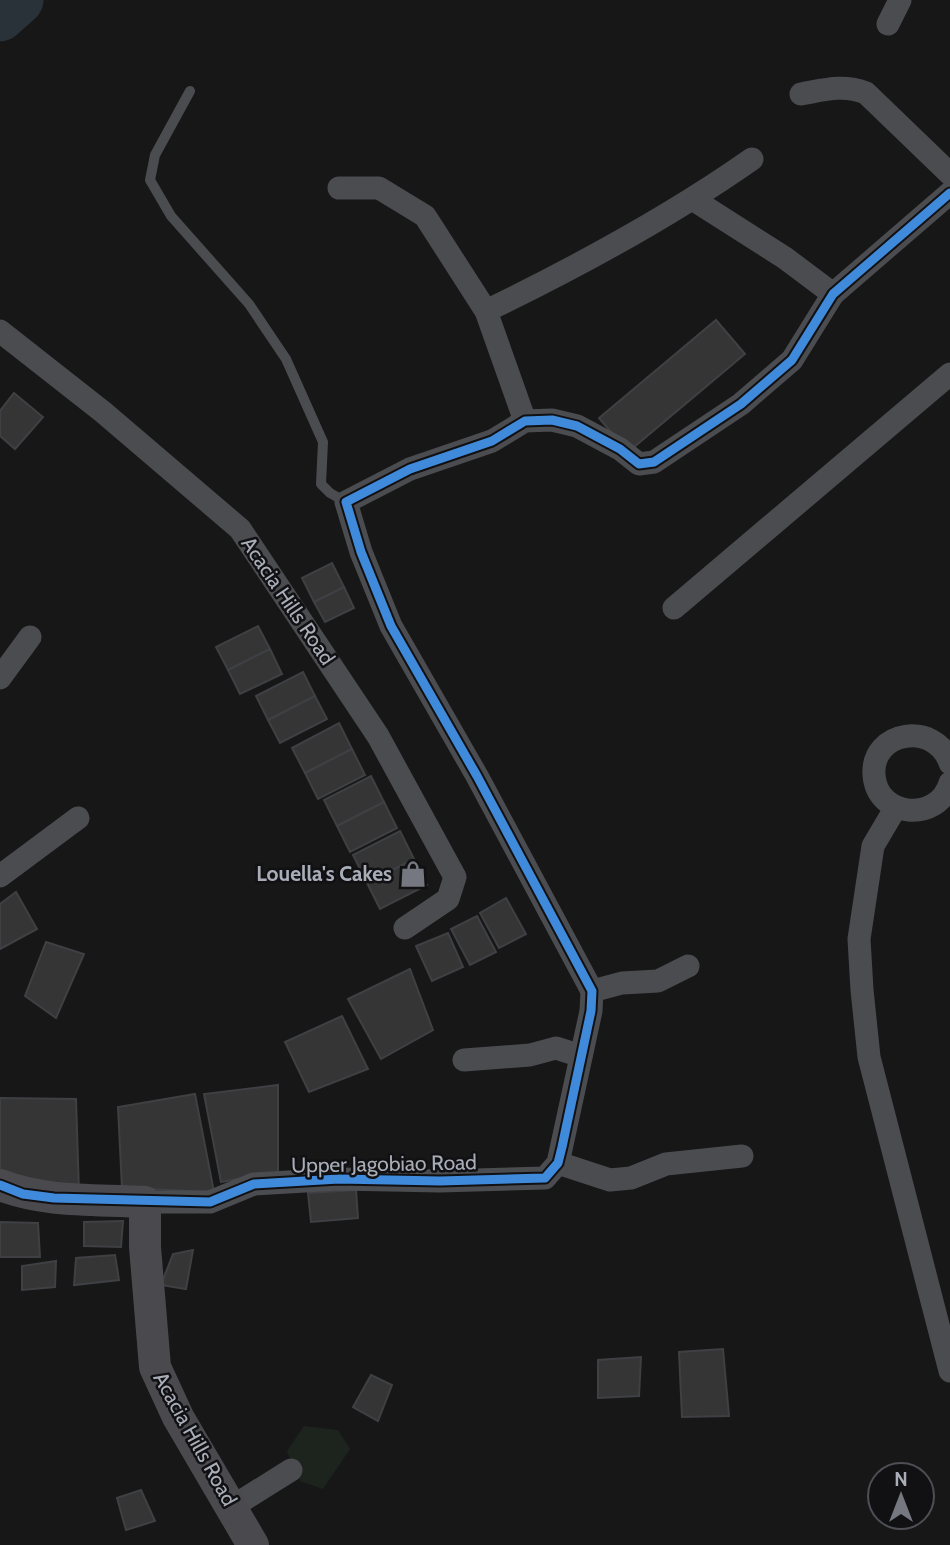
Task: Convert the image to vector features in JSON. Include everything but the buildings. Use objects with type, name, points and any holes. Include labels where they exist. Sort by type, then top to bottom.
[{"type":"street","points":[[888,24],[900,0]]},
{"type":"street","points":[[801,94],[839,87],[851,87],[866,93],[950,174]]},
{"type":"street","points":[[486,311],[588,261],[694,200],[752,159]]},
{"type":"street","points":[[339,188],[379,188],[425,216],[486,311],[525,421]]},
{"type":"street","points":[[742,1156],[666,1164],[632,1178],[610,1180],[558,1163],[591,1011],[592,991],[477,776],[391,626],[361,552],[346,502],[410,469],[492,441],[525,421],[552,420],[577,426],[620,449],[639,464],[654,462],[741,404],[792,360],[833,294],[950,193]]},
{"type":"street","points":[[694,200],[785,258],[833,294]]},
{"type":"street","name":"Acacia Hills Road","points":[[0,331],[103,412],[240,529],[378,736],[455,877],[448,899],[405,928]]},
{"type":"street","points":[[674,608],[950,374]]},
{"type":"street","points":[[0,678],[30,637]]},
{"type":"street","points":[[946,747],[920,735],[900,736],[891,741],[878,756],[875,765],[876,785],[887,802],[896,807],[922,811],[937,802],[949,787]]},
{"type":"street","points":[[896,807],[873,846],[859,939],[862,990],[869,1057],[950,1371]]},
{"type":"street","points":[[0,876],[78,818]]},
{"type":"street","points":[[592,991],[622,983],[658,981],[688,966]]},
{"type":"street","points":[[464,1060],[530,1055],[556,1048],[581,1056]]},
{"type":"street","name":"Upper Jagobiao Road","points":[[0,1185],[23,1194],[54,1198],[210,1202],[254,1184],[327,1179],[440,1181],[545,1178],[558,1163]]},
{"type":"street","name":"Acacia Hills Road","points":[[145,1202],[145,1247],[155,1367],[178,1417],[253,1545]]},
{"type":"street","points":[[232,1507],[291,1470]]},
{"type":"lane","points":[[190,90],[155,155],[150,180],[171,216],[250,304],[286,359],[323,442],[321,484],[346,502]]},
{"type":"shaded area","points":[[304,1426],[338,1430],[350,1449],[323,1489],[300,1481],[287,1451]]},
{"type":"waterway","points":[[0,17],[19,0]]},
{"type":"cycle path","points":[[0,1185],[23,1194],[54,1198],[210,1202],[254,1184],[339,1179],[440,1181],[545,1178],[558,1163],[591,1011],[592,991],[477,776],[391,626],[361,552],[346,502],[410,469],[492,441],[525,421],[552,420],[577,426],[620,449],[639,464],[654,462],[741,404],[792,360],[833,294],[950,193]]},
{"type":"place","name":"Louella's Cakes","points":[[413,874]]}]
